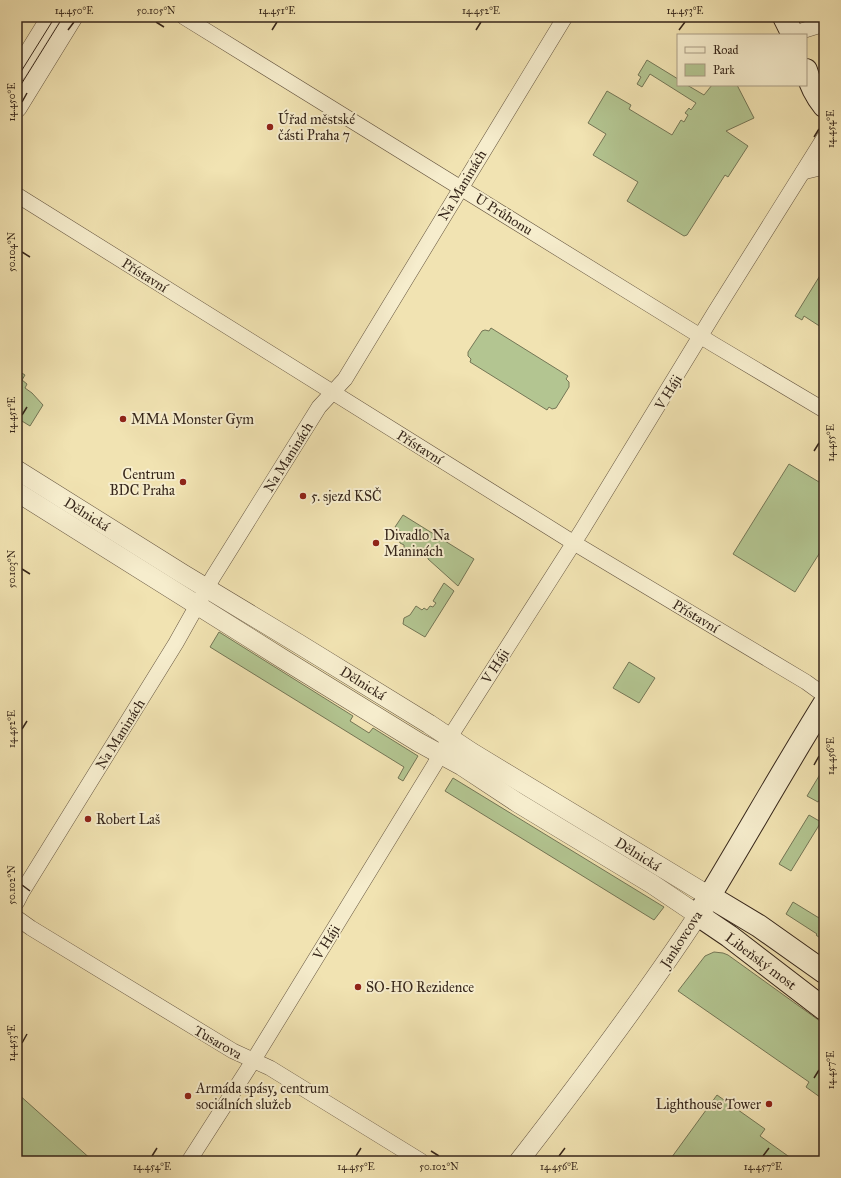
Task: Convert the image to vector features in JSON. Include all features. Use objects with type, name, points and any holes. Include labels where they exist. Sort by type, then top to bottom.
[{"type":"main road","points":[[807,57],[824,78]]},
{"type":"main road","points":[[807,74],[809,82],[817,98],[824,106]]},
{"type":"main road","name":"Jankovcova","points":[[698,915],[771,793],[787,763],[824,704]]},
{"type":"main road","name":"Libeňský most","points":[[709,896],[759,926],[824,972]]},
{"type":"main road","name":"Libeňský most","points":[[698,915],[729,936],[824,1008]]},
{"type":"street","points":[[17,72],[51,17]]},
{"type":"street","points":[[17,108],[73,17]]},
{"type":"street","name":"U Průhonu","points":[[184,17],[701,336],[824,410]]},
{"type":"street","name":"Na Maninách","points":[[17,902],[176,643],[207,588],[319,407],[345,378],[564,17]]},
{"type":"street","points":[[790,29],[824,24]]},
{"type":"street","name":"V Háji","points":[[189,1161],[441,754],[450,737],[574,543],[824,138]]},
{"type":"street","points":[[803,172],[824,167]]},
{"type":"street","name":"Přístavní","points":[[17,195],[574,543],[806,682],[824,695]]},
{"type":"street","name":"Dělnická","points":[[17,470],[450,737],[471,752],[709,896]]},
{"type":"street","name":"Dělnická","points":[[17,492],[411,738],[462,766],[518,803],[652,884],[698,915]]},
{"type":"street","name":"Jankovcova","points":[[519,1161],[585,1076],[652,984],[698,915]]},
{"type":"street","name":"Tusarova","points":[[17,918],[199,1031],[252,1061],[270,1068],[421,1161]]},
{"type":"green space","points":[[647,60],[677,78],[677,86],[689,86],[704,95],[711,86],[738,86],[754,118],[726,131],[748,146],[728,177],[725,175],[687,235],[684,236],[627,201],[638,182],[593,155],[606,134],[588,123],[607,91],[631,105],[629,109],[672,135],[681,120],[684,122],[688,115],[685,113],[689,108],[691,110],[696,103],[650,74],[642,87],[637,84],[641,77],[638,75]]},
{"type":"green space","points":[[824,269],[824,329],[804,316],[802,320],[795,316]]},
{"type":"green space","points":[[491,328],[568,376],[566,379],[569,382],[569,387],[556,408],[552,409],[549,407],[547,410],[470,362],[471,359],[468,356],[468,352],[482,331],[489,331]]},
{"type":"green space","points":[[17,370],[25,375],[22,380],[27,384],[25,388],[43,405],[30,426],[17,418]]},
{"type":"green space","points":[[789,464],[824,485],[824,546],[795,592],[733,554]]},
{"type":"green space","points":[[403,515],[474,559],[458,586],[428,559],[428,554],[423,557],[420,555],[414,555],[412,549],[407,550],[404,548],[404,545],[400,543],[397,535],[400,530],[395,527]]},
{"type":"green space","points":[[444,583],[454,591],[425,637],[403,624],[404,618],[410,615],[416,606],[422,610],[424,608],[427,610],[430,606],[433,607],[436,603],[433,601]]},
{"type":"green space","points":[[219,632],[353,716],[350,721],[369,733],[373,728],[418,756],[403,781],[398,778],[404,767],[210,647]]},
{"type":"green space","points":[[629,662],[655,678],[639,703],[613,688]]},
{"type":"green space","points":[[822,771],[824,773],[824,792],[818,802],[807,796]]},
{"type":"green space","points":[[453,778],[664,907],[654,920],[445,791]]},
{"type":"green space","points":[[809,815],[821,822],[791,871],[779,864]]},
{"type":"green space","points":[[793,902],[824,921],[824,941],[816,935],[817,934],[786,914]]},
{"type":"green space","points":[[714,952],[728,955],[824,1024],[824,1100],[806,1087],[809,1082],[678,991],[705,956]]},
{"type":"green space","points":[[17,1093],[93,1161],[17,1161]]},
{"type":"green space","points":[[717,1095],[765,1129],[760,1136],[795,1161],[669,1161]]},
{"type":"tram line","points":[[17,78],[55,17]]},
{"type":"tram line","points":[[17,91],[63,17]]},
{"type":"place","name":"Úřad městské části Praha 7","points":[[270,127]]},
{"type":"place","name":"MMA Monster Gym","points":[[123,419]]},
{"type":"place","name":"Centrum BDC Praha","points":[[183,482]]},
{"type":"place","name":"5. sjezd KSČ","points":[[303,496]]},
{"type":"place","name":"Divadlo Na Maninách","points":[[376,543]]},
{"type":"place","name":"Robert Laš","points":[[88,819]]},
{"type":"place","name":"SO-HO Rezidence","points":[[358,987]]},
{"type":"place","name":"Armáda spásy, centrum sociálních služeb","points":[[188,1096]]},
{"type":"place","name":"Lighthouse Tower","points":[[769,1104]]}]
